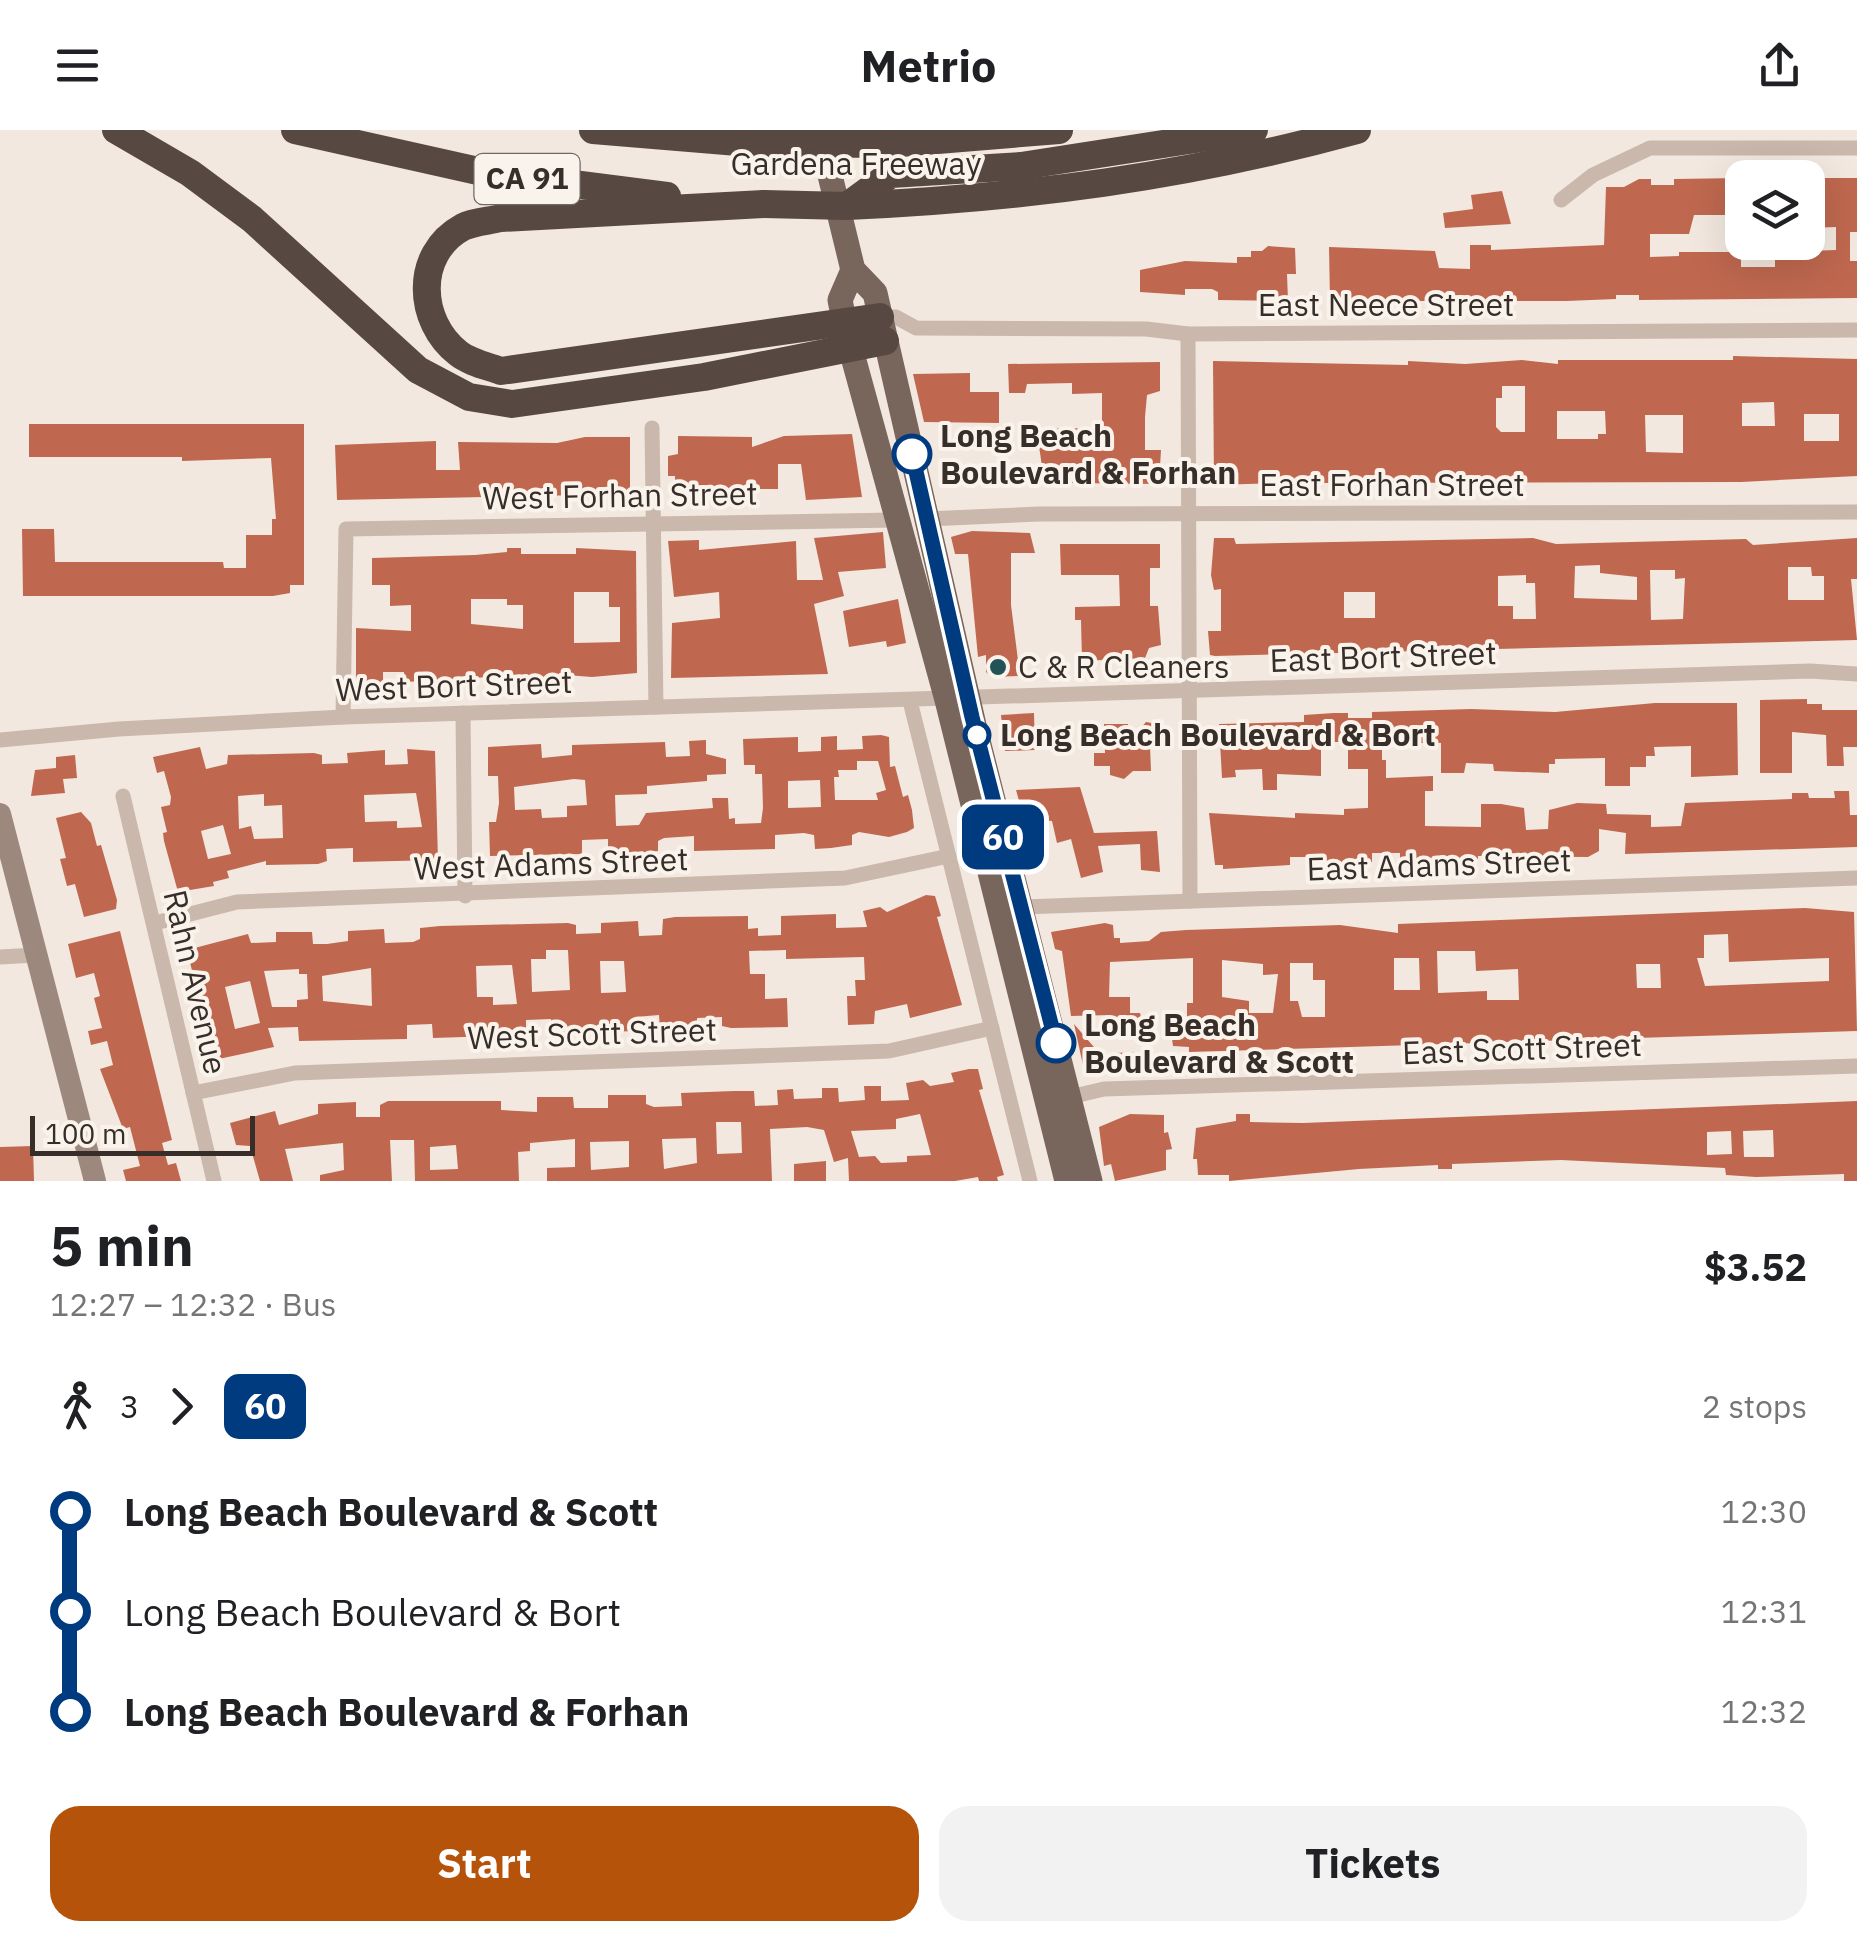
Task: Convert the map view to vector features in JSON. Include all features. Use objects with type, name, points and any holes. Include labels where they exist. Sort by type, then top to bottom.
[{"type":"highway","points":[[116,130],[190,173],[252,219],[418,370],[469,397],[512,404],[704,377],[847,335]]},
{"type":"highway","name":"Gardena Freeway","points":[[294,130],[487,173],[624,192],[764,204],[848,206],[1037,195],[1162,176],[1358,130]]},
{"type":"highway","name":"Gardena Freeway","points":[[594,130],[750,143],[888,144],[1059,130]]},
{"type":"highway","points":[[848,206],[892,174],[1021,166],[1254,130]]},
{"type":"highway","points":[[764,204],[501,218],[461,228],[432,258],[425,293],[432,327],[460,355],[501,371],[883,329]]},
{"type":"main road","points":[[819,130],[853,270],[875,293],[927,518],[958,698],[1067,1181]]},
{"type":"main road","points":[[853,270],[840,300],[895,520],[958,698],[1022,907],[1090,1181]]},
{"type":"street","points":[[1560,200],[1618,161],[1650,148],[1857,148]]},
{"type":"street","name":"East Neece Street","points":[[916,328],[900,339],[883,329],[896,317],[916,328],[1146,330],[1188,334],[1857,330]]},
{"type":"street","points":[[1188,334],[1190,901]]},
{"type":"street","points":[[652,428],[656,708]]},
{"type":"street","name":"East Forhan Street","points":[[927,518],[1857,512]]},
{"type":"street","name":"West Forhan Street","points":[[344,717],[346,529],[895,520]]},
{"type":"street","name":"East Bort Street","points":[[910,702],[1810,671],[1857,674]]},
{"type":"street","points":[[910,702],[1030,1181]]},
{"type":"street","name":"West Bort Street","points":[[0,740],[119,728],[344,717],[910,702]]},
{"type":"street","points":[[463,713],[465,896]]},
{"type":"street","name":"Rahn Avenue","points":[[122,796],[214,1181]]},
{"type":"street","points":[[0,814],[95,1181]]},
{"type":"street","name":"West Adams Street","points":[[155,924],[237,902],[845,878],[949,856]]},
{"type":"street","name":"East Adams Street","points":[[1022,907],[1857,878]]},
{"type":"street","points":[[0,956],[37,955]]},
{"type":"street","name":"West Scott Street","points":[[192,1094],[295,1073],[889,1050],[992,1028]]},
{"type":"street","name":"East Scott Street","points":[[1070,1097],[1104,1090],[1857,1066]]},
{"type":"building","points":[[1725,178],[1725,215],[1694,215],[1689,234],[1650,234],[1650,257],[1679,256],[1679,252],[1725,252],[1725,260],[1741,260],[1741,267],[1775,267],[1775,260],[1825,260],[1825,250],[1836,250],[1836,227],[1825,227],[1825,178],[1857,178],[1857,232],[1850,232],[1850,261],[1857,261],[1857,298],[1639,300],[1639,295],[1616,295],[1616,299],[1566,301],[1330,301],[1329,247],[1435,251],[1439,268],[1470,269],[1470,245],[1491,245],[1491,250],[1604,245],[1606,187],[1624,187],[1639,179],[1651,179],[1651,185],[1674,185],[1674,179]]},
{"type":"building","points":[[1502,191],[1511,224],[1445,228],[1443,213],[1473,209],[1471,195]]},
{"type":"building","points":[[1268,246],[1295,248],[1296,274],[1287,274],[1288,301],[1218,300],[1218,292],[1212,289],[1185,289],[1185,295],[1140,292],[1140,270],[1185,261],[1237,263],[1237,257],[1251,257],[1251,251],[1262,251]]},
{"type":"building","points":[[1733,356],[1857,359],[1857,476],[1741,482],[1310,483],[1310,479],[1284,479],[1284,483],[1214,485],[1213,361],[1408,365],[1408,361],[1465,364],[1522,360],[1558,364],[1558,360],[1733,360]],"holes":[[[1502,386],[1525,386],[1525,432],[1501,432],[1496,427],[1496,398],[1502,398]],[[1774,402],[1775,426],[1742,426],[1742,403]],[[1557,411],[1605,411],[1606,434],[1598,434],[1598,439],[1557,439]],[[1804,414],[1839,414],[1839,441],[1804,441]],[[1645,415],[1683,415],[1683,453],[1646,452]]]},
{"type":"building","points":[[1160,362],[1160,391],[1147,395],[1145,417],[1145,450],[1161,450],[1159,484],[1069,483],[1069,488],[1044,480],[1039,446],[1025,446],[1028,429],[1102,428],[1102,393],[1072,394],[1072,383],[1027,384],[1025,393],[1009,393],[1008,364]]},
{"type":"building","points":[[970,373],[970,392],[999,392],[999,423],[924,422],[913,374]]},
{"type":"building","points":[[29,424],[304,424],[304,585],[290,585],[290,593],[273,596],[23,596],[22,529],[54,529],[55,562],[223,562],[224,568],[246,568],[246,535],[272,535],[272,519],[276,519],[271,458],[182,461],[182,457],[29,457]]},
{"type":"building","points":[[852,434],[862,497],[806,500],[801,464],[778,464],[778,489],[750,489],[750,496],[675,494],[675,476],[668,476],[668,456],[678,454],[678,436],[752,437],[752,447],[784,436]]},
{"type":"building","points":[[585,437],[630,437],[630,494],[337,500],[335,445],[436,441],[436,470],[460,470],[458,442],[557,443]]},
{"type":"building","points":[[972,531],[1030,533],[1035,553],[1011,553],[1011,605],[1020,676],[992,677],[986,672],[986,655],[978,657],[968,554],[955,554],[951,537]]},
{"type":"building","points":[[883,532],[886,568],[838,572],[844,596],[814,604],[828,674],[671,678],[672,623],[720,618],[719,592],[674,597],[668,541],[699,540],[699,550],[796,541],[797,580],[823,580],[814,538]]},
{"type":"building","points":[[1214,538],[1234,538],[1236,544],[1533,538],[1556,544],[1746,539],[1753,545],[1857,538],[1857,579],[1851,579],[1857,640],[1215,656],[1210,655],[1208,631],[1221,631],[1221,589],[1214,590]],"holes":[[[1600,565],[1600,573],[1637,577],[1637,600],[1574,598],[1575,566]],[[1788,567],[1811,567],[1812,576],[1824,576],[1824,600],[1788,600]],[[1650,570],[1675,570],[1675,579],[1685,578],[1683,619],[1651,620]],[[1526,575],[1526,583],[1535,583],[1536,619],[1513,619],[1513,606],[1498,606],[1498,576]],[[1344,592],[1375,592],[1375,618],[1344,618]]]},
{"type":"building","points":[[1060,544],[1160,544],[1160,568],[1150,568],[1150,606],[1158,606],[1161,645],[1149,648],[1145,658],[1082,661],[1081,620],[1075,620],[1075,607],[1120,606],[1119,575],[1061,575]]},
{"type":"building","points":[[507,548],[521,548],[521,554],[576,554],[576,548],[636,551],[637,673],[592,677],[553,674],[553,678],[538,678],[538,687],[507,687],[507,676],[405,682],[404,672],[383,672],[383,687],[356,687],[356,628],[411,631],[411,605],[390,606],[390,585],[372,585],[372,558],[507,552]],"holes":[[[574,592],[609,592],[609,607],[620,607],[620,642],[574,643]],[[471,599],[507,599],[507,605],[523,605],[523,629],[471,624]]]},
{"type":"building","points":[[898,599],[906,643],[887,647],[886,641],[849,647],[843,611]]},
{"type":"building","points":[[1807,699],[1807,704],[1822,704],[1822,710],[1857,710],[1857,747],[1843,747],[1844,766],[1827,766],[1826,735],[1792,732],[1792,773],[1760,773],[1760,700]]},
{"type":"building","points":[[1655,703],[1737,703],[1738,775],[1691,777],[1691,746],[1654,747],[1655,756],[1646,756],[1646,767],[1630,767],[1630,786],[1605,786],[1605,758],[1555,759],[1555,764],[1549,764],[1549,773],[1494,771],[1493,764],[1466,763],[1464,773],[1441,773],[1441,743],[1412,743],[1412,737],[1382,737],[1386,778],[1433,776],[1433,791],[1425,791],[1425,826],[1481,827],[1481,804],[1501,804],[1524,808],[1526,830],[1548,829],[1549,810],[1577,803],[1606,804],[1607,814],[1651,815],[1651,827],[1681,826],[1685,803],[1792,799],[1792,793],[1808,793],[1809,798],[1835,798],[1834,791],[1849,791],[1850,815],[1857,815],[1857,847],[1625,854],[1626,833],[1599,829],[1599,851],[1588,857],[1478,856],[1478,861],[1423,862],[1400,861],[1400,853],[1372,853],[1372,862],[1362,864],[1313,865],[1313,857],[1290,857],[1290,865],[1223,869],[1223,865],[1215,865],[1209,813],[1295,818],[1295,813],[1344,815],[1344,809],[1368,808],[1368,769],[1348,769],[1348,742],[1321,742],[1321,776],[1277,774],[1277,790],[1263,790],[1262,769],[1235,770],[1236,777],[1222,778],[1219,724],[1304,722],[1304,715],[1334,713],[1348,713],[1348,718],[1372,718],[1372,712],[1555,712]]},
{"type":"building","points":[[1034,713],[1035,750],[1005,751],[1001,715]]},
{"type":"building","points":[[1146,722],[1158,724],[1159,745],[1150,746],[1151,771],[1133,771],[1124,779],[1110,775],[1110,766],[1094,766],[1094,753],[1105,753],[1104,724],[1128,724],[1128,743]]},
{"type":"building","points":[[837,736],[837,750],[863,749],[862,736],[889,737],[890,767],[895,766],[903,797],[908,795],[912,810],[914,828],[907,832],[889,837],[859,832],[852,835],[852,845],[815,849],[814,835],[804,833],[775,835],[775,849],[694,851],[694,836],[664,838],[658,841],[658,851],[636,854],[608,852],[608,839],[582,840],[582,854],[490,856],[489,822],[496,822],[499,803],[498,776],[488,776],[488,747],[541,744],[542,758],[572,755],[572,745],[665,742],[666,757],[690,756],[689,741],[706,740],[706,754],[726,759],[726,774],[707,775],[707,781],[647,786],[647,794],[615,795],[616,826],[639,825],[646,813],[713,808],[712,798],[728,798],[729,819],[735,818],[735,824],[761,823],[763,808],[762,774],[755,774],[755,765],[744,765],[743,739],[798,737],[798,752],[821,751],[821,737]],"holes":[[[857,761],[878,761],[886,790],[876,793],[878,800],[835,800],[834,777],[839,777],[838,770],[857,770]],[[585,780],[587,805],[567,806],[567,817],[542,818],[541,809],[515,810],[514,787]],[[820,780],[821,807],[788,808],[788,781]]]},
{"type":"building","points":[[200,747],[206,769],[227,764],[228,755],[314,753],[322,755],[322,764],[348,763],[347,753],[385,750],[385,765],[408,764],[407,749],[435,751],[438,860],[353,862],[353,848],[326,849],[327,861],[318,864],[266,865],[266,861],[227,871],[229,878],[213,882],[214,886],[178,892],[164,841],[163,833],[167,832],[161,807],[170,805],[171,797],[164,771],[157,773],[153,757]],"holes":[[[416,793],[422,827],[397,828],[397,821],[365,822],[364,795]],[[264,794],[264,806],[282,805],[283,838],[254,839],[251,826],[239,829],[238,796]],[[223,825],[231,854],[208,859],[201,831]]]},
{"type":"building","points":[[75,755],[77,778],[63,779],[65,793],[31,796],[35,770],[56,768],[56,757]]},
{"type":"building","points":[[1080,787],[1094,833],[1157,831],[1160,872],[1141,870],[1140,844],[1098,846],[1103,872],[1081,878],[1071,839],[1057,843],[1052,821],[1024,819],[1016,790]]},
{"type":"building","points":[[81,812],[91,823],[97,846],[101,845],[117,900],[116,909],[84,917],[75,884],[67,886],[60,859],[66,858],[56,818]]},
{"type":"building","points":[[926,895],[935,896],[941,916],[937,917],[962,1005],[910,1018],[907,1004],[875,1011],[874,1024],[848,1025],[847,996],[856,996],[855,980],[865,980],[864,957],[786,959],[786,950],[749,951],[750,974],[765,974],[765,999],[787,998],[788,1027],[731,1028],[722,1026],[722,1017],[697,1018],[697,1028],[660,1030],[659,1015],[635,1017],[636,1031],[551,1034],[551,1019],[526,1020],[526,1035],[433,1038],[432,1024],[407,1025],[407,1039],[299,1041],[298,1027],[268,1028],[274,1047],[214,1060],[199,982],[195,983],[187,950],[248,934],[251,943],[276,942],[276,932],[312,932],[313,944],[327,944],[348,941],[348,931],[384,929],[385,943],[413,942],[420,939],[420,928],[440,926],[568,923],[576,925],[576,934],[601,933],[601,923],[638,921],[639,936],[662,935],[663,919],[675,917],[748,916],[748,929],[758,928],[758,936],[781,935],[781,916],[836,914],[836,928],[867,927],[863,911],[880,907],[887,912]],"holes":[[[546,950],[568,950],[570,990],[532,992],[531,959],[546,959]],[[600,961],[624,961],[626,992],[601,993]],[[512,965],[517,1004],[493,1005],[493,997],[477,997],[476,966]],[[371,968],[372,1006],[323,1001],[322,976]],[[299,969],[299,974],[307,974],[308,999],[297,1000],[297,1007],[272,1007],[264,971]],[[250,981],[260,1023],[235,1029],[225,987]]]},
{"type":"building","points":[[1805,908],[1854,912],[1857,1031],[1189,1052],[1189,1047],[1173,1046],[1170,1024],[1187,1020],[1187,1003],[1193,1003],[1193,958],[1110,962],[1109,997],[1130,997],[1130,1013],[1140,1013],[1143,1026],[1111,1028],[1111,1015],[1071,1016],[1062,951],[1055,949],[1051,932],[1105,923],[1113,925],[1114,938],[1120,938],[1120,943],[1149,941],[1161,932],[1186,930],[1340,925],[1398,933],[1398,924]],"holes":[[[1728,934],[1729,962],[1829,958],[1829,981],[1705,986],[1697,958],[1704,958],[1704,935]],[[1437,951],[1475,951],[1476,971],[1518,969],[1519,1000],[1487,1000],[1487,991],[1438,993]],[[1394,958],[1419,958],[1420,990],[1394,990]],[[1222,960],[1263,964],[1263,975],[1278,974],[1273,1013],[1249,1013],[1249,1001],[1222,997]],[[1290,963],[1313,963],[1313,980],[1325,980],[1325,1017],[1302,1017],[1298,1001],[1290,1001]],[[1636,964],[1660,964],[1661,988],[1637,988]]]},
{"type":"building","points":[[120,931],[172,1140],[162,1143],[168,1165],[176,1163],[181,1181],[126,1181],[123,1170],[140,1166],[130,1127],[123,1129],[100,1069],[113,1065],[107,1041],[91,1045],[88,1031],[102,1028],[94,998],[100,996],[94,973],[76,978],[68,944]]},
{"type":"building","points":[[1074,1024],[1113,1069],[1112,1053],[1150,1052],[1150,1068],[1092,1070],[1083,1065]]},
{"type":"building","points":[[978,1069],[983,1089],[979,1090],[1004,1175],[997,1177],[998,1181],[979,1181],[978,1177],[955,1181],[849,1181],[848,1158],[834,1162],[824,1130],[807,1127],[770,1129],[772,1181],[547,1181],[547,1168],[575,1167],[575,1139],[530,1143],[530,1151],[518,1152],[519,1181],[415,1181],[414,1140],[390,1140],[392,1181],[320,1181],[320,1175],[344,1170],[343,1143],[285,1149],[293,1181],[260,1181],[250,1146],[236,1145],[230,1123],[275,1111],[279,1125],[318,1114],[318,1104],[356,1102],[356,1117],[380,1117],[380,1105],[388,1101],[501,1101],[501,1110],[537,1112],[537,1097],[573,1097],[574,1108],[608,1108],[608,1095],[646,1095],[646,1104],[654,1107],[682,1106],[681,1093],[754,1091],[755,1106],[778,1105],[777,1090],[793,1089],[794,1099],[822,1098],[822,1088],[838,1088],[839,1102],[865,1100],[864,1086],[881,1086],[881,1101],[909,1100],[906,1083],[923,1080],[930,1086],[954,1082],[951,1073]],"holes":[[[920,1114],[931,1155],[907,1156],[907,1162],[881,1163],[875,1156],[859,1157],[851,1131],[896,1129],[896,1119]],[[716,1122],[741,1122],[742,1153],[717,1154]],[[696,1138],[697,1163],[664,1169],[662,1139]],[[629,1141],[629,1167],[591,1170],[590,1142]],[[456,1145],[458,1169],[430,1170],[430,1147]]]},
{"type":"building","points":[[1857,1101],[1857,1181],[1844,1181],[1844,1174],[1756,1177],[1726,1175],[1725,1168],[1561,1160],[1452,1164],[1452,1169],[1438,1169],[1438,1165],[1359,1169],[1229,1181],[1229,1175],[1198,1175],[1197,1159],[1193,1159],[1196,1128],[1236,1121],[1236,1114],[1250,1114],[1250,1122]],"holes":[[[1773,1130],[1774,1157],[1744,1157],[1743,1131]],[[1731,1131],[1732,1154],[1707,1155],[1707,1132]]]},
{"type":"building","points":[[1130,1114],[1164,1115],[1164,1133],[1168,1132],[1172,1149],[1166,1150],[1166,1170],[1115,1181],[1111,1164],[1104,1166],[1099,1127]]},
{"type":"building","points":[[33,1146],[34,1181],[0,1181],[0,1147]]},
{"type":"building","points":[[826,1161],[826,1181],[794,1181],[794,1164]]},
{"type":"bus line","name":"60","points":[[912,454],[972,717],[1056,1043]]},
{"type":"place","name":"Long Beach Boulevard & Forhan","points":[[912,454]]},
{"type":"place","name":"C & R Cleaners","points":[[998,667]]},
{"type":"place","name":"Long Beach Boulevard & Bort","points":[[977,735]]},
{"type":"place","name":"Long Beach Boulevard & Scott","points":[[1056,1043]]}]
